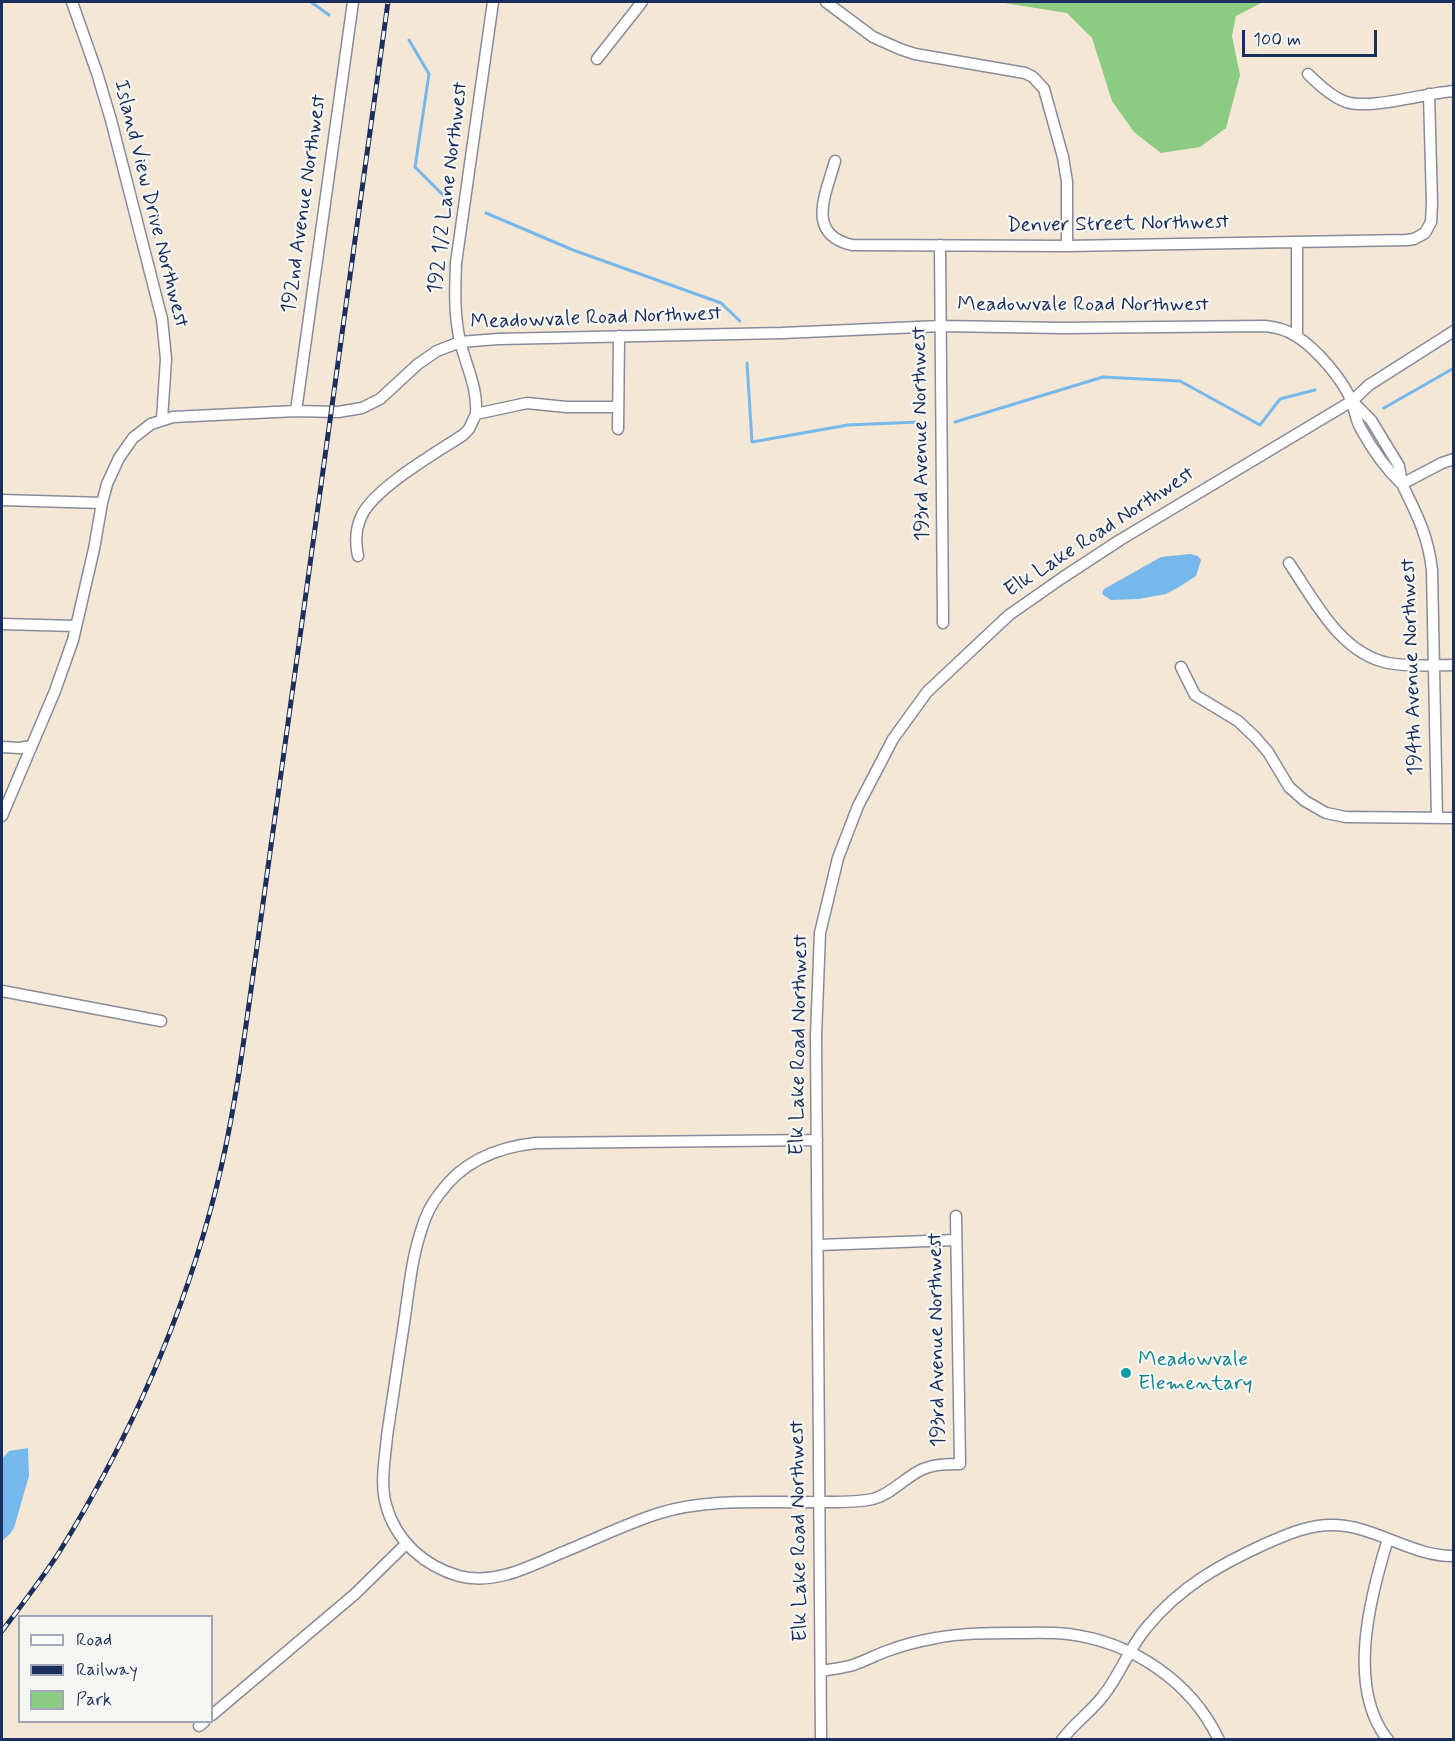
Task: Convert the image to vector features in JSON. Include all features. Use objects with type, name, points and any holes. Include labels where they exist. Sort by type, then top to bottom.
[{"type":"street","name":"Island View Drive Northwest","points":[[72,2],[111,120],[162,319],[166,359],[162,419]]},
{"type":"street","name":"192nd Avenue Northwest","points":[[296,411],[353,2]]},
{"type":"street","name":"192 1/2 Lane Northwest","points":[[476,414],[475,391],[460,342],[455,310],[456,262],[493,2]]},
{"type":"street","points":[[597,59],[642,2]]},
{"type":"street","points":[[826,2],[862,30],[885,43],[915,54],[1025,73],[1039,82],[1048,99],[1066,169],[1067,246]]},
{"type":"street","points":[[1308,74],[1339,99],[1357,104],[1454,91]]},
{"type":"street","name":"Denver Street Northwest","points":[[836,162],[821,212],[822,220],[834,238],[852,245],[1067,246],[1407,240],[1425,233],[1431,222],[1429,94]]},
{"type":"street","points":[[1297,242],[1297,336]]},
{"type":"street","name":"193rd Avenue Northwest","points":[[940,245],[943,623]]},
{"type":"street","name":"Meadowvale Road Northwest","points":[[2,816],[55,691],[73,640],[107,484],[119,458],[133,438],[162,419],[181,416],[296,411],[338,412],[362,408],[380,399],[428,356],[460,342],[941,326],[1075,328],[1258,325],[1272,327],[1297,336],[1323,359],[1352,401]]},
{"type":"street","name":"Elk Lake Road Northwest","points":[[821,1740],[816,1036],[820,933],[838,858],[858,806],[893,739],[927,692],[1009,615],[1120,540],[1352,401],[1369,385],[1454,331]]},
{"type":"street","points":[[618,429],[619,336]]},
{"type":"street","name":"194th Avenue Northwest","points":[[1352,401],[1359,426],[1388,471],[1402,484],[1425,531],[1430,551],[1437,818]]},
{"type":"street","points":[[358,556],[356,536],[367,506],[385,489],[463,435],[469,429],[476,414],[527,403],[566,407],[618,407]]},
{"type":"street","points":[[1402,484],[1454,459]]},
{"type":"street","points":[[2,500],[102,503]]},
{"type":"street","points":[[1289,563],[1334,629],[1359,653],[1391,664],[1454,665]]},
{"type":"street","points":[[2,624],[76,626]]},
{"type":"street","points":[[1181,667],[1195,695],[1238,721],[1268,752],[1289,786],[1305,801],[1326,813],[1347,817],[1454,818]]},
{"type":"street","points":[[2,747],[31,746]]},
{"type":"street","points":[[2,991],[161,1021]]},
{"type":"street","points":[[817,1140],[518,1145],[487,1154],[461,1171],[450,1181],[432,1205],[420,1233],[385,1453],[383,1489],[396,1530],[406,1544],[425,1560],[449,1573],[463,1577],[491,1578],[517,1572],[674,1509],[724,1502],[819,1502]]},
{"type":"street","name":"193rd Avenue Northwest","points":[[819,1502],[869,1500],[888,1492],[922,1469],[944,1464],[960,1464],[956,1216]]},
{"type":"street","points":[[818,1245],[956,1240]]},
{"type":"street","points":[[1062,1740],[1101,1699],[1117,1676],[1130,1651],[1164,1608],[1197,1580],[1220,1566],[1285,1535],[1310,1527],[1333,1524],[1356,1528],[1434,1554],[1454,1556]]},
{"type":"street","points":[[1388,1539],[1371,1599],[1366,1634],[1367,1688],[1371,1710],[1388,1740]]},
{"type":"street","points":[[213,1714],[355,1594],[406,1544]]},
{"type":"street","points":[[822,1671],[855,1664],[905,1645],[961,1635],[1067,1634],[1108,1642],[1130,1651],[1163,1672],[1187,1692],[1206,1716],[1219,1740]]},
{"type":"green space","points":[[998,2],[1263,2],[1236,16],[1232,36],[1240,75],[1226,128],[1200,147],[1161,153],[1134,132],[1112,101],[1092,38],[1067,13]]},
{"type":"water","points":[[1190,554],[1198,556],[1201,560],[1196,576],[1166,594],[1139,599],[1111,600],[1102,594],[1104,589],[1161,557]]},
{"type":"water","points":[[28,1448],[29,1476],[14,1528],[2,1541],[2,1459],[9,1451]]},
{"type":"waterway","points":[[311,2],[329,15]]},
{"type":"waterway","points":[[409,40],[429,74],[415,167],[443,195]]},
{"type":"waterway","points":[[486,213],[573,250],[721,303],[740,321]]},
{"type":"waterway","points":[[747,363],[752,442],[848,425],[919,422]]},
{"type":"waterway","points":[[1384,408],[1454,368]]},
{"type":"waterway","points":[[955,422],[1103,377],[1180,381],[1260,425],[1280,399],[1315,390]]},
{"type":"railway","points":[[2,1631],[58,1554],[84,1511],[130,1423],[151,1378],[187,1285],[203,1237],[222,1165],[247,1021],[388,2]]},
{"type":"place","name":"Meadowvale Elementary","points":[[1126,1373]]}]
